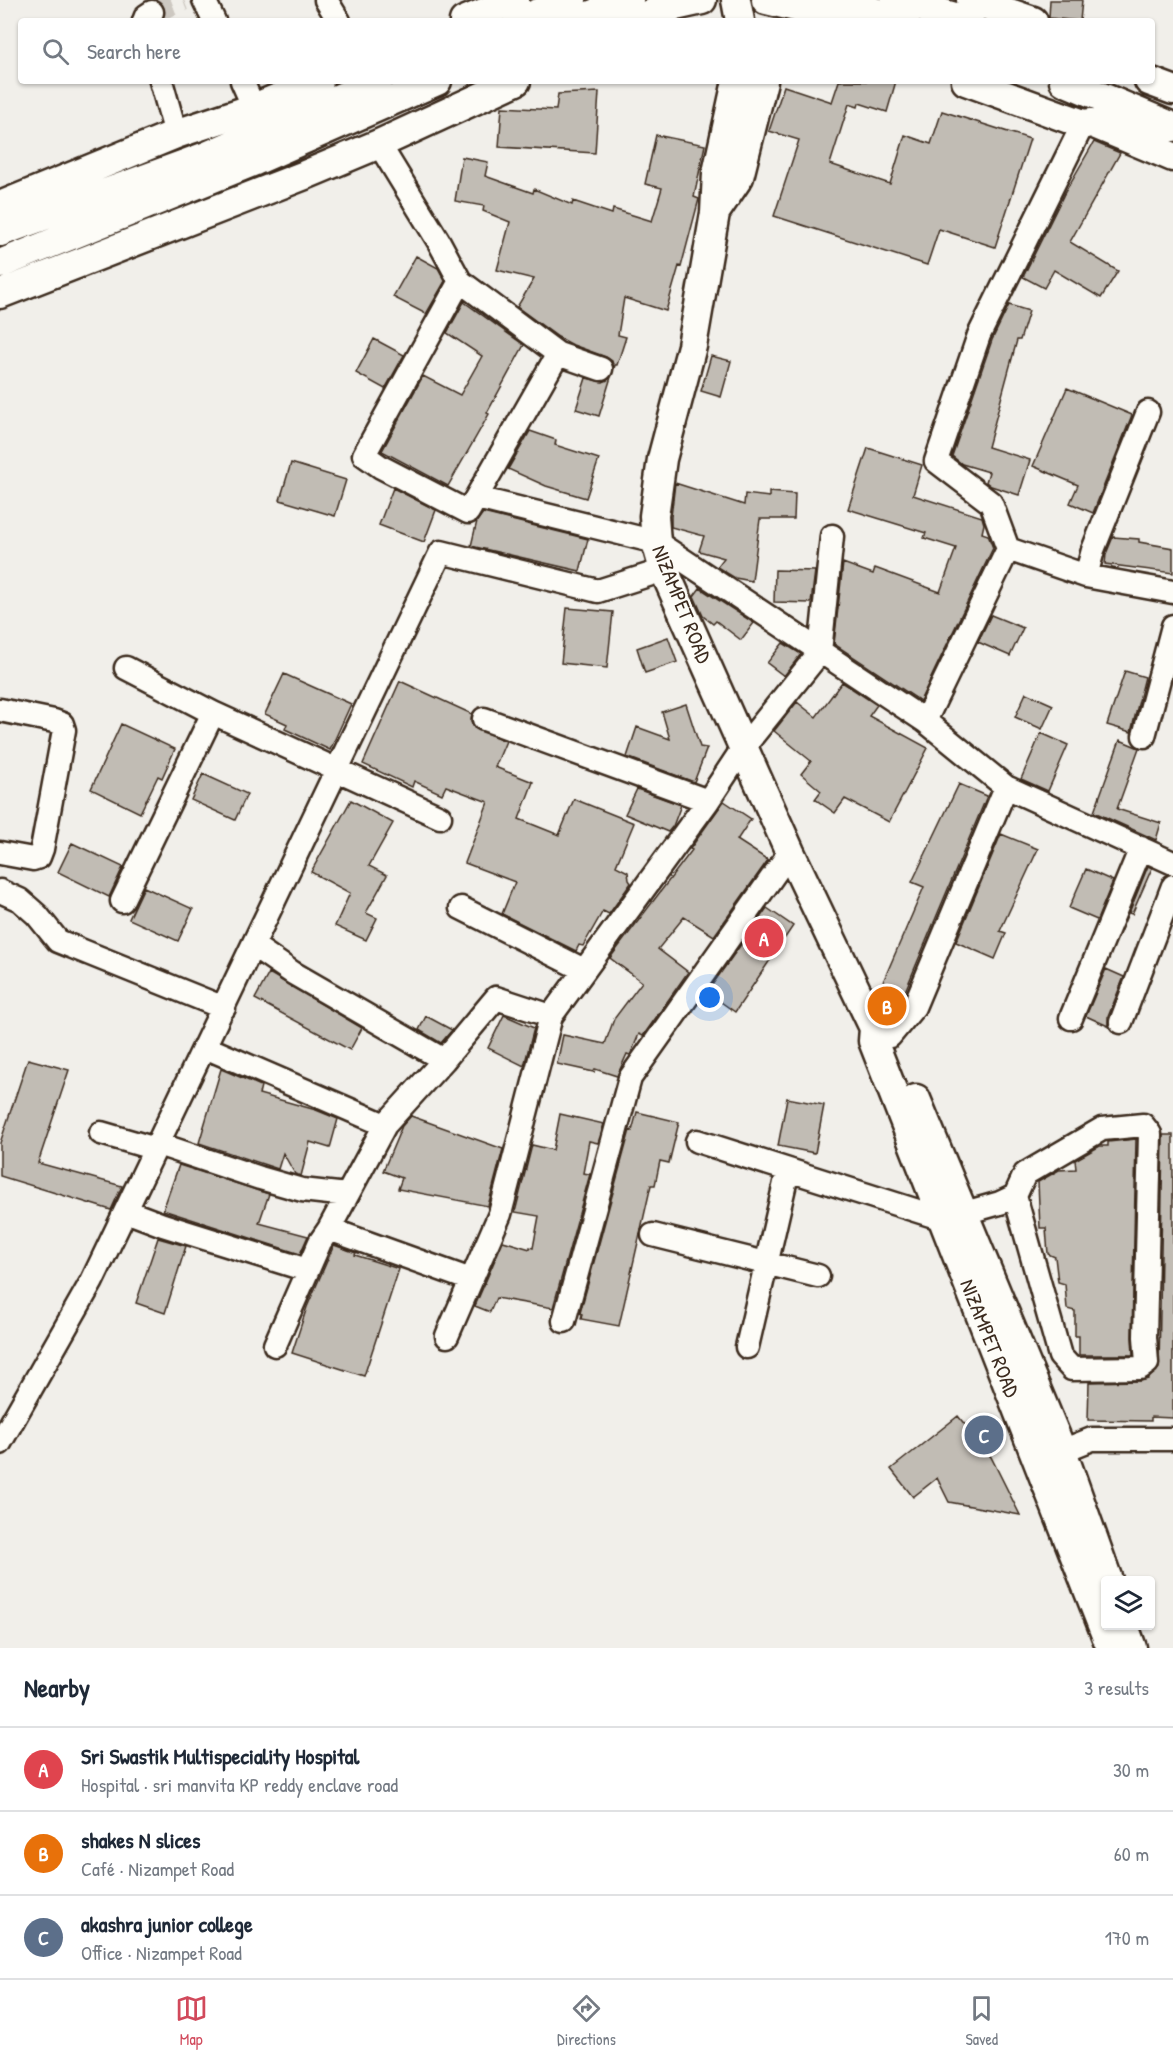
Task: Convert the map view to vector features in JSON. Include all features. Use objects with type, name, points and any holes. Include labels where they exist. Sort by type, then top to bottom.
[{"type":"main road","points":[[471,18],[515,0]]},
{"type":"main road","points":[[526,18],[572,0]]},
{"type":"main road","points":[[583,18],[628,0]]},
{"type":"main road","points":[[642,18],[657,10],[702,0]]},
{"type":"main road","points":[[736,0],[739,18]]},
{"type":"main road","points":[[765,18],[765,0],[820,13],[830,18]]},
{"type":"main road","points":[[835,0],[894,18]]},
{"type":"main road","points":[[895,0],[958,18]]},
{"type":"main road","points":[[970,0],[1016,14]]},
{"type":"main road","points":[[1155,63],[1173,70]]},
{"type":"main road","points":[[1155,83],[1173,90]]},
{"type":"main road","points":[[0,206],[176,134],[254,108],[312,84]]},
{"type":"main road","points":[[0,232],[204,157],[371,84]]},
{"type":"main road","points":[[0,264],[255,161],[430,84]]},
{"type":"main road","points":[[0,294],[272,189],[379,144],[462,92],[501,84]]},
{"type":"main road","name":"NIZAMPET ROAD","points":[[736,84],[717,173],[715,213],[692,346],[662,459],[654,516],[656,543],[664,570],[790,852],[882,1032],[873,1041],[1062,1451],[1106,1576]]},
{"type":"main road","points":[[715,213],[739,177],[762,84]]},
{"type":"main road","points":[[982,84],[1083,124],[1092,123],[1173,157]]},
{"type":"main road","points":[[1071,84],[1173,127]]},
{"type":"main road","name":"NIZAMPET ROAD","points":[[953,1216],[1111,1648]]},
{"type":"main road","points":[[1125,1630],[1132,1648]]},
{"type":"street","points":[[204,0],[213,18]]},
{"type":"street","points":[[326,0],[337,18]]},
{"type":"street","points":[[162,84],[176,134]]},
{"type":"street","points":[[243,84],[254,108]]},
{"type":"street","points":[[925,721],[1008,549],[992,503],[936,461],[979,335],[1083,124]]},
{"type":"street","points":[[379,144],[460,280],[558,354],[602,369]]},
{"type":"street","points":[[460,280],[364,455],[381,468],[468,512],[558,354]]},
{"type":"street","points":[[1086,576],[1093,550],[1148,412]]},
{"type":"street","points":[[477,498],[656,543],[925,721],[1006,787],[1173,863]]},
{"type":"street","points":[[447,1336],[500,1214],[550,1017],[708,801],[743,748],[820,652],[832,536]]},
{"type":"street","points":[[1008,549],[1086,576],[1173,592]]},
{"type":"street","points":[[0,1443],[92,1281],[441,552],[598,591],[664,570]]},
{"type":"street","points":[[1144,736],[1173,626]]},
{"type":"street","points":[[126,668],[213,713],[440,817]]},
{"type":"street","points":[[0,710],[54,721],[62,724],[64,730],[39,857],[33,859],[0,854]]},
{"type":"street","points":[[122,901],[213,713]]},
{"type":"street","points":[[484,719],[708,801]]},
{"type":"street","points":[[882,1032],[914,1007],[1006,787]]},
{"type":"street","points":[[1071,1017],[1141,848]]},
{"type":"street","points":[[564,1321],[630,1078],[790,852]]},
{"type":"street","points":[[1121,1022],[1173,886]]},
{"type":"street","points":[[0,891],[20,900],[37,915],[58,941],[224,1008]]},
{"type":"street","points":[[461,908],[584,970]]},
{"type":"street","points":[[254,946],[293,973],[444,1060]]},
{"type":"street","points":[[274,1345],[320,1242],[329,1230],[385,1125],[496,998],[550,1017]]},
{"type":"street","points":[[205,1047],[385,1125]]},
{"type":"street","points":[[697,1141],[788,1170],[953,1216],[1000,1203],[1016,1196],[1025,1174],[1102,1129],[1143,1125],[1150,1134],[1145,1337],[1147,1363],[1140,1368],[1072,1369],[1060,1356],[1016,1196]]},
{"type":"street","points":[[101,1133],[157,1146],[302,1190],[348,1195]]},
{"type":"street","points":[[747,1347],[788,1170]]},
{"type":"street","points":[[126,1211],[163,1225],[307,1270]]},
{"type":"street","points":[[329,1230],[471,1280]]},
{"type":"street","points":[[653,1235],[818,1276]]},
{"type":"street","points":[[1062,1451],[1092,1439],[1173,1439]]},
{"type":"building","points":[[1050,0],[1082,0],[1080,18],[1049,18]]},
{"type":"building","points":[[838,84],[895,84],[887,112],[859,103],[858,107],[849,104],[830,164],[890,184],[905,135],[931,144],[942,111],[1030,139],[995,247],[939,229],[927,265],[774,216],[799,140],[769,131],[784,86],[832,102]]},
{"type":"building","points":[[599,92],[595,153],[499,147],[502,107],[556,110],[558,94]]},
{"type":"building","points":[[656,135],[705,145],[694,197],[699,199],[681,267],[679,266],[666,311],[624,298],[618,335],[626,337],[614,369],[612,361],[606,357],[558,337],[517,307],[534,279],[497,270],[510,222],[483,211],[484,206],[455,201],[462,157],[488,162],[485,176],[533,193],[534,189],[572,205],[573,201],[612,214],[613,209],[652,221],[662,188],[645,184]]},
{"type":"building","points":[[1094,142],[1120,153],[1070,242],[1118,271],[1101,298],[1054,270],[1044,288],[1023,277],[1064,194]]},
{"type":"building","points":[[416,256],[438,268],[445,281],[426,314],[393,297]]},
{"type":"building","points":[[464,302],[524,345],[487,413],[489,414],[448,486],[382,451],[423,376],[460,395],[482,356],[447,333]]},
{"type":"building","points":[[1009,305],[1029,311],[1020,340],[1017,340],[988,447],[1030,460],[1019,495],[991,486],[986,482],[989,472],[962,464],[952,456],[992,340]]},
{"type":"building","points":[[374,339],[404,355],[385,389],[356,373]]},
{"type":"building","points":[[711,356],[731,361],[721,397],[701,391]]},
{"type":"building","points":[[611,377],[599,416],[576,409],[586,378],[603,382]]},
{"type":"building","points":[[1067,388],[1132,415],[1093,513],[1070,503],[1078,485],[1033,466]]},
{"type":"building","points":[[530,431],[556,440],[555,445],[599,459],[586,498],[546,486],[508,469]]},
{"type":"building","points":[[868,448],[922,465],[913,495],[982,517],[984,524],[982,533],[988,535],[993,548],[920,701],[834,644],[843,563],[873,574],[875,568],[940,592],[956,548],[924,538],[926,533],[848,509]]},
{"type":"building","points":[[291,463],[346,480],[335,516],[280,500]]},
{"type":"building","points":[[675,483],[744,505],[745,494],[769,497],[769,492],[795,494],[794,519],[760,519],[752,581],[735,578],[717,567],[724,558],[699,551],[704,536],[671,527]]},
{"type":"building","points":[[393,488],[436,510],[424,542],[379,525]]},
{"type":"building","points":[[483,513],[588,539],[580,571],[471,546],[477,521]]},
{"type":"building","points":[[1113,537],[1139,539],[1139,542],[1173,548],[1173,573],[1105,564],[1106,554]]},
{"type":"building","points":[[775,570],[815,571],[811,603],[774,602]]},
{"type":"building","points":[[700,588],[754,623],[741,640],[716,621],[713,624],[703,616],[694,596]]},
{"type":"building","points":[[567,608],[613,612],[607,668],[561,663]]},
{"type":"building","points":[[991,615],[1023,628],[1010,656],[978,642]]},
{"type":"building","points":[[668,637],[677,662],[645,673],[637,648]]},
{"type":"building","points":[[783,643],[801,654],[784,676],[767,663]]},
{"type":"building","points":[[1125,671],[1145,677],[1131,732],[1107,725]]},
{"type":"building","points":[[284,674],[351,704],[330,750],[285,729],[287,724],[265,714]]},
{"type":"building","points":[[400,681],[472,714],[471,721],[474,728],[506,741],[495,767],[533,782],[519,819],[559,835],[574,799],[634,823],[616,866],[628,872],[631,883],[609,914],[603,911],[583,946],[579,945],[576,951],[502,914],[515,882],[465,863],[488,802],[446,786],[442,794],[414,781],[412,787],[363,764]]},
{"type":"building","points":[[842,682],[877,705],[869,716],[928,748],[889,822],[845,799],[835,813],[815,799],[821,791],[801,774],[811,761],[774,731],[797,702],[816,717]]},
{"type":"building","points":[[1026,693],[1053,705],[1042,729],[1015,717]]},
{"type":"building","points":[[686,704],[700,747],[707,748],[694,782],[627,757],[637,727],[670,739],[662,712]]},
{"type":"building","points":[[121,724],[175,749],[162,778],[158,776],[140,813],[91,789]]},
{"type":"building","points":[[1041,733],[1068,745],[1048,791],[1021,779]]},
{"type":"building","points":[[1120,740],[1139,748],[1117,809],[1161,823],[1156,840],[1094,812]]},
{"type":"building","points":[[203,774],[247,794],[235,820],[191,800]]},
{"type":"building","points":[[959,784],[987,796],[901,1001],[879,991],[924,887],[912,882]]},
{"type":"building","points":[[637,789],[681,805],[673,826],[668,832],[625,814]]},
{"type":"building","points":[[351,800],[393,823],[369,866],[387,875],[366,913],[377,918],[366,940],[335,926],[350,893],[311,872]]},
{"type":"building","points":[[724,801],[751,819],[737,840],[768,860],[714,936],[684,917],[658,949],[688,972],[643,1036],[639,1034],[617,1076],[595,1069],[594,1072],[557,1064],[563,1035],[605,1044],[614,1019],[642,982],[610,958],[692,850],[690,849]]},
{"type":"building","points":[[1001,834],[1038,849],[1000,931],[1006,933],[995,959],[956,942]]},
{"type":"building","points":[[72,843],[123,867],[109,897],[58,872]]},
{"type":"building","points":[[1148,866],[1152,868],[1132,914],[1129,913]]},
{"type":"building","points":[[1086,869],[1113,881],[1097,920],[1069,908]]},
{"type":"building","points":[[144,887],[193,909],[178,941],[129,919]]},
{"type":"building","points":[[767,908],[793,926],[735,1012],[707,992]]},
{"type":"building","points":[[1106,969],[1124,977],[1108,1017],[1108,1026],[1086,1016]]},
{"type":"building","points":[[269,973],[362,1028],[350,1050],[255,999]]},
{"type":"building","points":[[504,1015],[534,1028],[524,1066],[488,1048]]},
{"type":"building","points":[[426,1016],[452,1030],[441,1043],[419,1030]]},
{"type":"building","points":[[28,1059],[69,1070],[38,1163],[122,1186],[111,1210],[0,1176],[0,1143]]},
{"type":"building","points":[[221,1069],[261,1086],[259,1094],[316,1110],[338,1119],[330,1148],[310,1142],[301,1176],[295,1174],[283,1153],[278,1169],[199,1143]]},
{"type":"building","points":[[787,1098],[824,1105],[815,1153],[778,1146]]},
{"type":"building","points":[[637,1112],[679,1122],[669,1163],[660,1161],[655,1185],[651,1185],[619,1326],[581,1319],[582,1314],[580,1313],[630,1130],[632,1131]]},
{"type":"building","points":[[560,1114],[604,1124],[598,1143],[589,1141],[583,1173],[590,1174],[553,1308],[496,1298],[490,1312],[475,1306],[503,1241],[533,1248],[539,1216],[515,1212],[532,1145],[553,1150]]},
{"type":"building","points":[[411,1116],[503,1149],[488,1206],[398,1189],[402,1178],[383,1171],[402,1126]]},
{"type":"building","points":[[1163,1135],[1173,1135],[1173,1418],[1151,1417],[1151,1421],[1088,1420],[1089,1382],[1141,1381],[1148,1379],[1159,1368]]},
{"type":"building","points":[[1136,1139],[1133,1355],[1079,1355],[1079,1336],[1075,1336],[1075,1311],[1067,1309],[1065,1284],[1058,1282],[1055,1257],[1048,1254],[1046,1228],[1040,1228],[1038,1182],[1059,1170],[1076,1169],[1075,1160],[1100,1146],[1108,1146],[1108,1142]]},
{"type":"building","points":[[179,1165],[269,1194],[259,1223],[308,1236],[300,1254],[163,1210]]},
{"type":"building","points":[[158,1238],[186,1246],[165,1313],[136,1303]]},
{"type":"building","points":[[334,1245],[356,1253],[355,1255],[399,1269],[364,1376],[292,1353],[307,1307]]},
{"type":"building","points":[[958,1416],[991,1457],[1020,1515],[949,1502],[937,1478],[913,1497],[891,1469]]},
{"type":"tunnel","points":[[152,12],[184,0]]},
{"type":"place","name":"Sri Swastik Multispeciality Hospital","points":[[764,938]]},
{"type":"place","name":"shakes N slices","points":[[887,1006]]},
{"type":"place","name":"akashra junior college","points":[[984,1435]]}]
